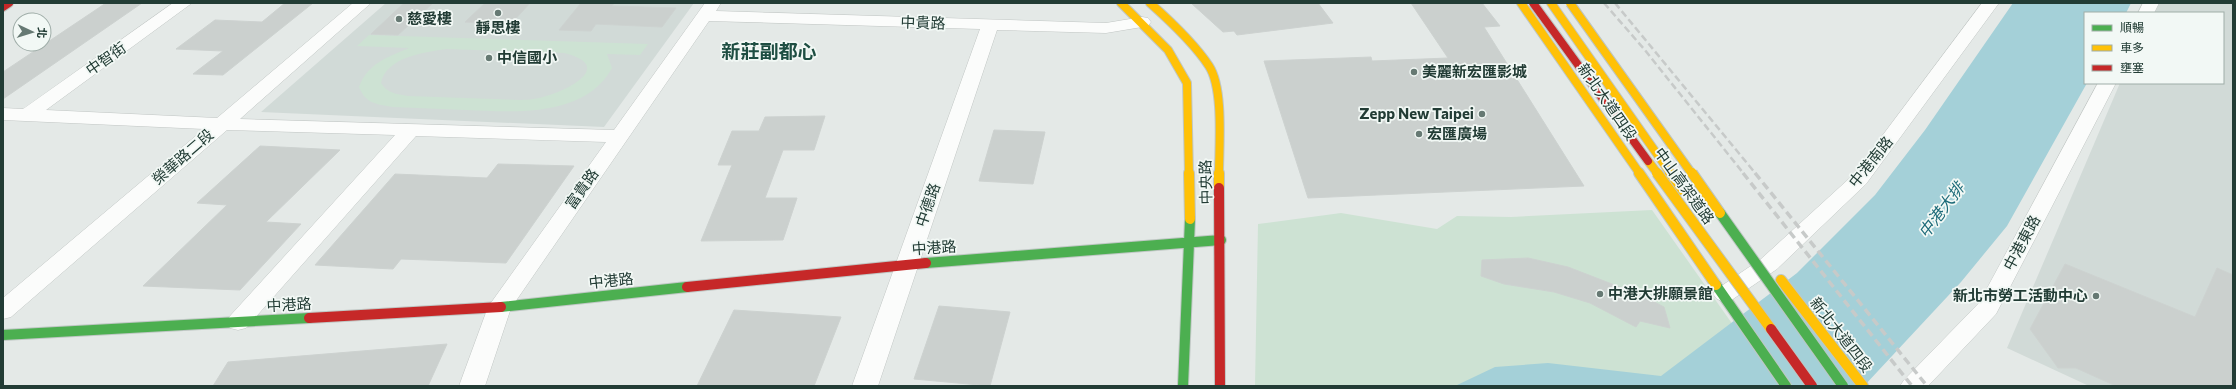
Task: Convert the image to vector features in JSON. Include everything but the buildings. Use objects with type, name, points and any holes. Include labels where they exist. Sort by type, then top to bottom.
[{"type":"main road","points":[[3,7],[9,3]]},
{"type":"main road","name":"中央路","points":[[1121,3],[1142,22],[1168,50],[1186,83],[1190,242],[1183,386]]},
{"type":"main road","name":"中央路","points":[[1150,3],[1169,20],[1209,66],[1214,83],[1219,111],[1221,240],[1220,386]]},
{"type":"main road","name":"新北大道四段","points":[[1521,3],[1786,386]]},
{"type":"main road","name":"中山高架道路","points":[[1533,3],[1812,386]]},
{"type":"main road","points":[[1551,3],[1689,199]]},
{"type":"main road","name":"中山高架道路","points":[[1570,3],[1843,386]]},
{"type":"main road","points":[[1578,3],[1745,232]]},
{"type":"main road","points":[[1698,212],[1823,386]]},
{"type":"main road","name":"中港路","points":[[3,335],[500,307],[908,264],[1221,240]]},
{"type":"main road","name":"新北大道四段","points":[[1769,266],[1790,325],[1818,368]]},
{"type":"main road","name":"新北大道四段","points":[[1769,266],[1863,386]]},
{"type":"main road","name":"新北大道四段","points":[[1727,299],[1761,326],[1816,386]]},
{"type":"street","name":"中智街","points":[[27,115],[184,3]]},
{"type":"street","name":"榮華路二段","points":[[3,311],[363,3]]},
{"type":"street","name":"中港南路","points":[[1727,299],[1746,279],[1769,266],[1859,180],[1991,3]]},
{"type":"street","points":[[2146,12],[2151,3]]},
{"type":"street","name":"中貴路","points":[[709,10],[990,25],[1106,28],[1142,22]]},
{"type":"street","name":"富貴路","points":[[472,386],[500,307],[709,10]]},
{"type":"street","name":"中德路","points":[[865,386],[990,25]]},
{"type":"street","name":"中港東路","points":[[1913,386],[1988,308],[2106,84]]},
{"type":"street","points":[[3,114],[221,124],[619,136]]},
{"type":"street","points":[[238,322],[410,130]]},
{"type":"shaded area","name":"中信國小","points":[[386,3],[694,3],[604,127],[261,112]]},
{"type":"shaded area","points":[[2155,3],[2233,3],[2233,386],[2089,386],[2007,348],[2120,84],[2224,84],[2224,12],[2150,12]]},
{"type":"green space","points":[[369,35],[648,44],[640,55],[607,54],[612,68],[600,84],[585,96],[567,104],[526,111],[393,107],[372,102],[365,97],[359,87],[363,79],[373,66],[386,58],[409,48],[357,46]],"holes":[[[447,49],[564,53],[580,59],[587,66],[586,73],[569,87],[556,93],[533,99],[519,100],[408,96],[389,91],[381,83],[384,74],[390,67],[398,62],[408,57],[438,50]]]},
{"type":"green space","points":[[1652,210],[1776,386],[1255,386],[1258,224],[1341,213],[1437,229],[1457,216],[1511,217]]},
{"type":"water","name":"中港大排","points":[[2013,3],[2131,3],[2126,12],[2084,12],[2084,84],[2086,84],[2007,226],[1961,282],[1864,386],[1455,386],[1495,367],[1548,363],[1661,376],[1797,273],[1875,195],[1925,130]]},
{"type":"railway","points":[[1604,3],[1644,49],[1744,174]]},
{"type":"railway","points":[[1615,3],[1756,174]]},
{"type":"railway","points":[[1743,173],[1912,386]]},
{"type":"railway","points":[[1755,173],[1927,386]]},
{"type":"traffic: fast","points":[[1720,213],[1843,386]]},
{"type":"traffic: fast","points":[[1183,386],[1190,219]]},
{"type":"traffic: fast","points":[[926,263],[1221,240]]},
{"type":"traffic: fast","points":[[1716,285],[1786,386]]},
{"type":"traffic: fast","points":[[501,307],[687,287]]},
{"type":"traffic: fast","points":[[3,335],[309,318]]},
{"type":"traffic: slow","points":[[1121,3],[1168,50],[1187,83],[1190,219]]},
{"type":"traffic: slow","points":[[1150,3],[1169,20],[1209,66],[1215,83],[1219,111],[1219,188]]},
{"type":"traffic: slow","points":[[1521,3],[1716,285]]},
{"type":"traffic: slow","points":[[1551,3],[1682,190]]},
{"type":"traffic: slow","points":[[1570,3],[1720,213]]},
{"type":"traffic: slow","points":[[1648,161],[1771,329]]},
{"type":"traffic: slow","points":[[1781,280],[1863,386]]},
{"type":"traffic: jam","points":[[3,7],[9,3]]},
{"type":"traffic: jam","points":[[1533,3],[1648,161]]},
{"type":"traffic: jam","points":[[1219,188],[1220,386]]},
{"type":"traffic: jam","points":[[687,287],[926,263]]},
{"type":"traffic: jam","points":[[309,318],[501,307]]},
{"type":"traffic: jam","points":[[1771,329],[1812,386]]},
{"type":"place","name":"靜思樓","points":[[498,13]]},
{"type":"place","name":"慈愛樓","points":[[399,19]]},
{"type":"place","name":"中信國小","points":[[489,58]]},
{"type":"place","name":"美麗新宏匯影城","points":[[1414,72]]},
{"type":"place","name":"Zepp New Taipei","points":[[1482,114]]},
{"type":"place","name":"宏匯廣場","points":[[1419,134]]},
{"type":"place","name":"中港大排願景館","points":[[1600,294]]},
{"type":"place","name":"新北市勞工活動中心","points":[[2096,296]]},
{"type":"district","name":"新莊副都心","points":[[769,51]]}]
